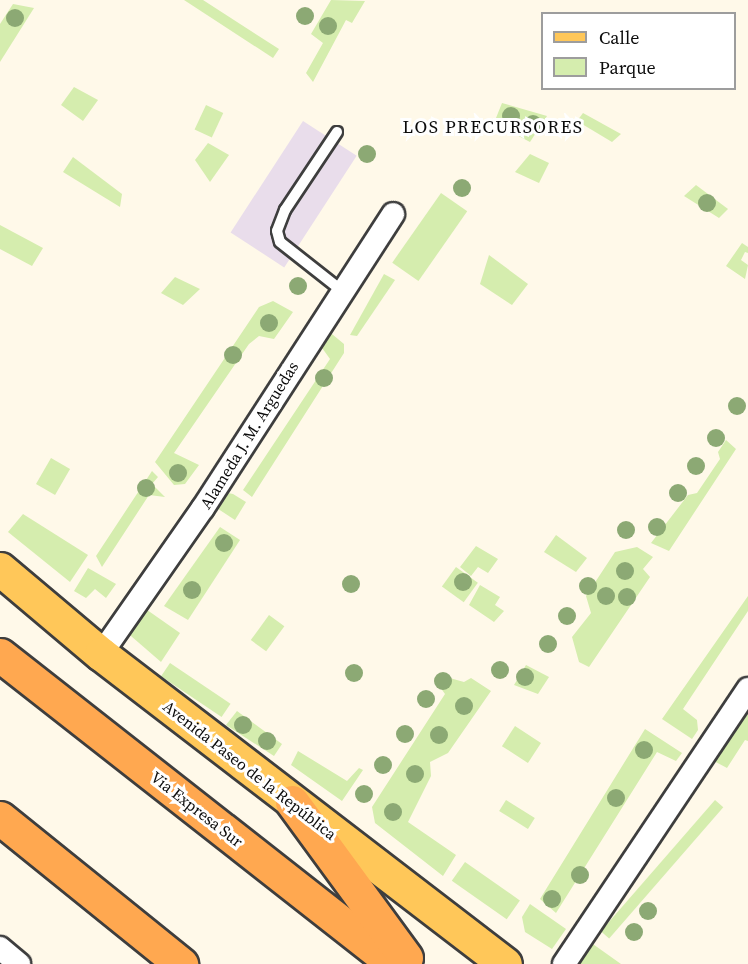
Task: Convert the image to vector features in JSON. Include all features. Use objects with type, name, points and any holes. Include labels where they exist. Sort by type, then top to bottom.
[{"type":"highway","name":"Via Expresa Sur","points":[[0,655],[394,964]]},
{"type":"highway","points":[[291,802],[411,964]]},
{"type":"highway","points":[[0,818],[181,964]]},
{"type":"main road","name":"Avenida Paseo de la República","points":[[0,569],[101,654],[505,964]]},
{"type":"street","name":"Alameda J. M. Arguedas","points":[[101,654],[202,508],[341,290],[393,214]]},
{"type":"street","points":[[564,964],[748,689]]},
{"type":"street","points":[[0,948],[19,964]]},
{"type":"lane","points":[[337,132],[285,210],[277,231],[280,242],[341,290]]},
{"type":"shaded area","points":[[303,121],[357,156],[284,267],[231,233]]},
{"type":"green space","points":[[184,0],[203,0],[279,49],[273,58]]},
{"type":"green space","points":[[331,0],[365,1],[352,23],[346,20],[313,82],[306,73],[323,43],[311,34]]},
{"type":"green space","points":[[13,4],[34,8],[0,62],[0,24]]},
{"type":"green space","points":[[74,87],[98,100],[83,121],[61,105]]},
{"type":"green space","points":[[502,103],[547,116],[530,142],[494,123]]},
{"type":"green space","points":[[206,105],[223,113],[212,138],[195,129]]},
{"type":"green space","points":[[583,113],[621,134],[612,142],[577,121]]},
{"type":"green space","points":[[208,143],[229,155],[210,182],[195,160]]},
{"type":"green space","points":[[530,154],[549,163],[539,183],[515,172]]},
{"type":"green space","points":[[73,157],[122,194],[120,207],[63,172]]},
{"type":"green space","points":[[696,185],[728,209],[719,218],[684,196]]},
{"type":"green space","points":[[441,193],[467,211],[418,281],[392,263]]},
{"type":"green space","points":[[0,225],[43,248],[32,266],[0,249]]},
{"type":"green space","points":[[742,243],[748,247],[748,253],[745,252],[741,260],[748,265],[745,279],[726,266]]},
{"type":"green space","points":[[489,255],[528,284],[512,305],[480,284]]},
{"type":"green space","points":[[384,274],[395,280],[357,336],[350,335]]},
{"type":"green space","points":[[175,277],[200,289],[183,305],[161,293]]},
{"type":"green space","points":[[273,301],[293,312],[274,339],[259,336],[249,344],[174,453],[199,465],[185,484],[174,485],[155,462],[259,307]]},
{"type":"green space","points":[[321,325],[344,344],[344,353],[252,497],[243,490],[330,359],[320,345]]},
{"type":"green space","points":[[726,440],[736,449],[669,551],[651,543],[688,495],[697,493],[720,459],[718,452]]},
{"type":"green space","points":[[51,458],[70,469],[55,495],[36,484]]},
{"type":"green space","points":[[152,471],[158,477],[152,484],[165,497],[149,495],[102,567],[96,556]]},
{"type":"green space","points":[[218,491],[233,494],[246,502],[235,520],[209,503]]},
{"type":"green space","points":[[23,514],[88,555],[70,582],[8,532]]},
{"type":"green space","points":[[220,527],[240,540],[188,620],[164,606]]},
{"type":"green space","points":[[556,535],[587,558],[576,572],[544,552]]},
{"type":"green space","points":[[476,546],[498,559],[488,573],[478,567],[471,576],[460,567]]},
{"type":"green space","points":[[637,547],[653,557],[643,569],[650,577],[589,667],[579,662],[572,637],[591,613],[586,596],[615,552]]},
{"type":"green space","points":[[456,567],[478,583],[464,602],[442,586]]},
{"type":"green space","points":[[88,568],[116,584],[106,598],[95,589],[86,598],[74,591]]},
{"type":"green space","points":[[480,585],[500,597],[495,605],[504,611],[494,622],[469,605]]},
{"type":"green space","points":[[748,596],[748,611],[683,709],[697,720],[698,730],[692,739],[662,719]]},
{"type":"green space","points":[[140,605],[180,633],[161,662],[124,630]]},
{"type":"green space","points":[[269,615],[284,626],[266,651],[251,640]]},
{"type":"green space","points":[[170,663],[231,704],[222,717],[161,676]]},
{"type":"green space","points":[[526,665],[549,677],[538,694],[514,685]]},
{"type":"green space","points":[[439,675],[464,682],[471,678],[491,691],[448,753],[430,762],[431,776],[408,822],[456,855],[443,876],[375,823],[372,807],[445,694],[435,680]]},
{"type":"green space","points":[[237,711],[282,744],[274,756],[226,725]]},
{"type":"green space","points":[[748,711],[748,741],[745,740],[727,768],[712,760],[736,718]]},
{"type":"green space","points":[[515,726],[541,743],[528,763],[502,746]]},
{"type":"green space","points":[[645,729],[682,753],[676,761],[657,752],[556,913],[540,899]]},
{"type":"green space","points":[[298,751],[347,781],[359,768],[363,770],[342,801],[291,765]]},
{"type":"green space","points":[[506,800],[535,818],[528,829],[499,811]]},
{"type":"green space","points":[[715,800],[723,807],[609,939],[601,931]]},
{"type":"green space","points":[[465,862],[520,900],[507,919],[452,881]]},
{"type":"green space","points":[[530,904],[566,929],[552,949],[525,932],[522,917]]},
{"type":"green space","points":[[590,942],[621,964],[578,964]]},
{"type":"district","name":"LOS PRECURSORES","points":[[493,127]]}]
